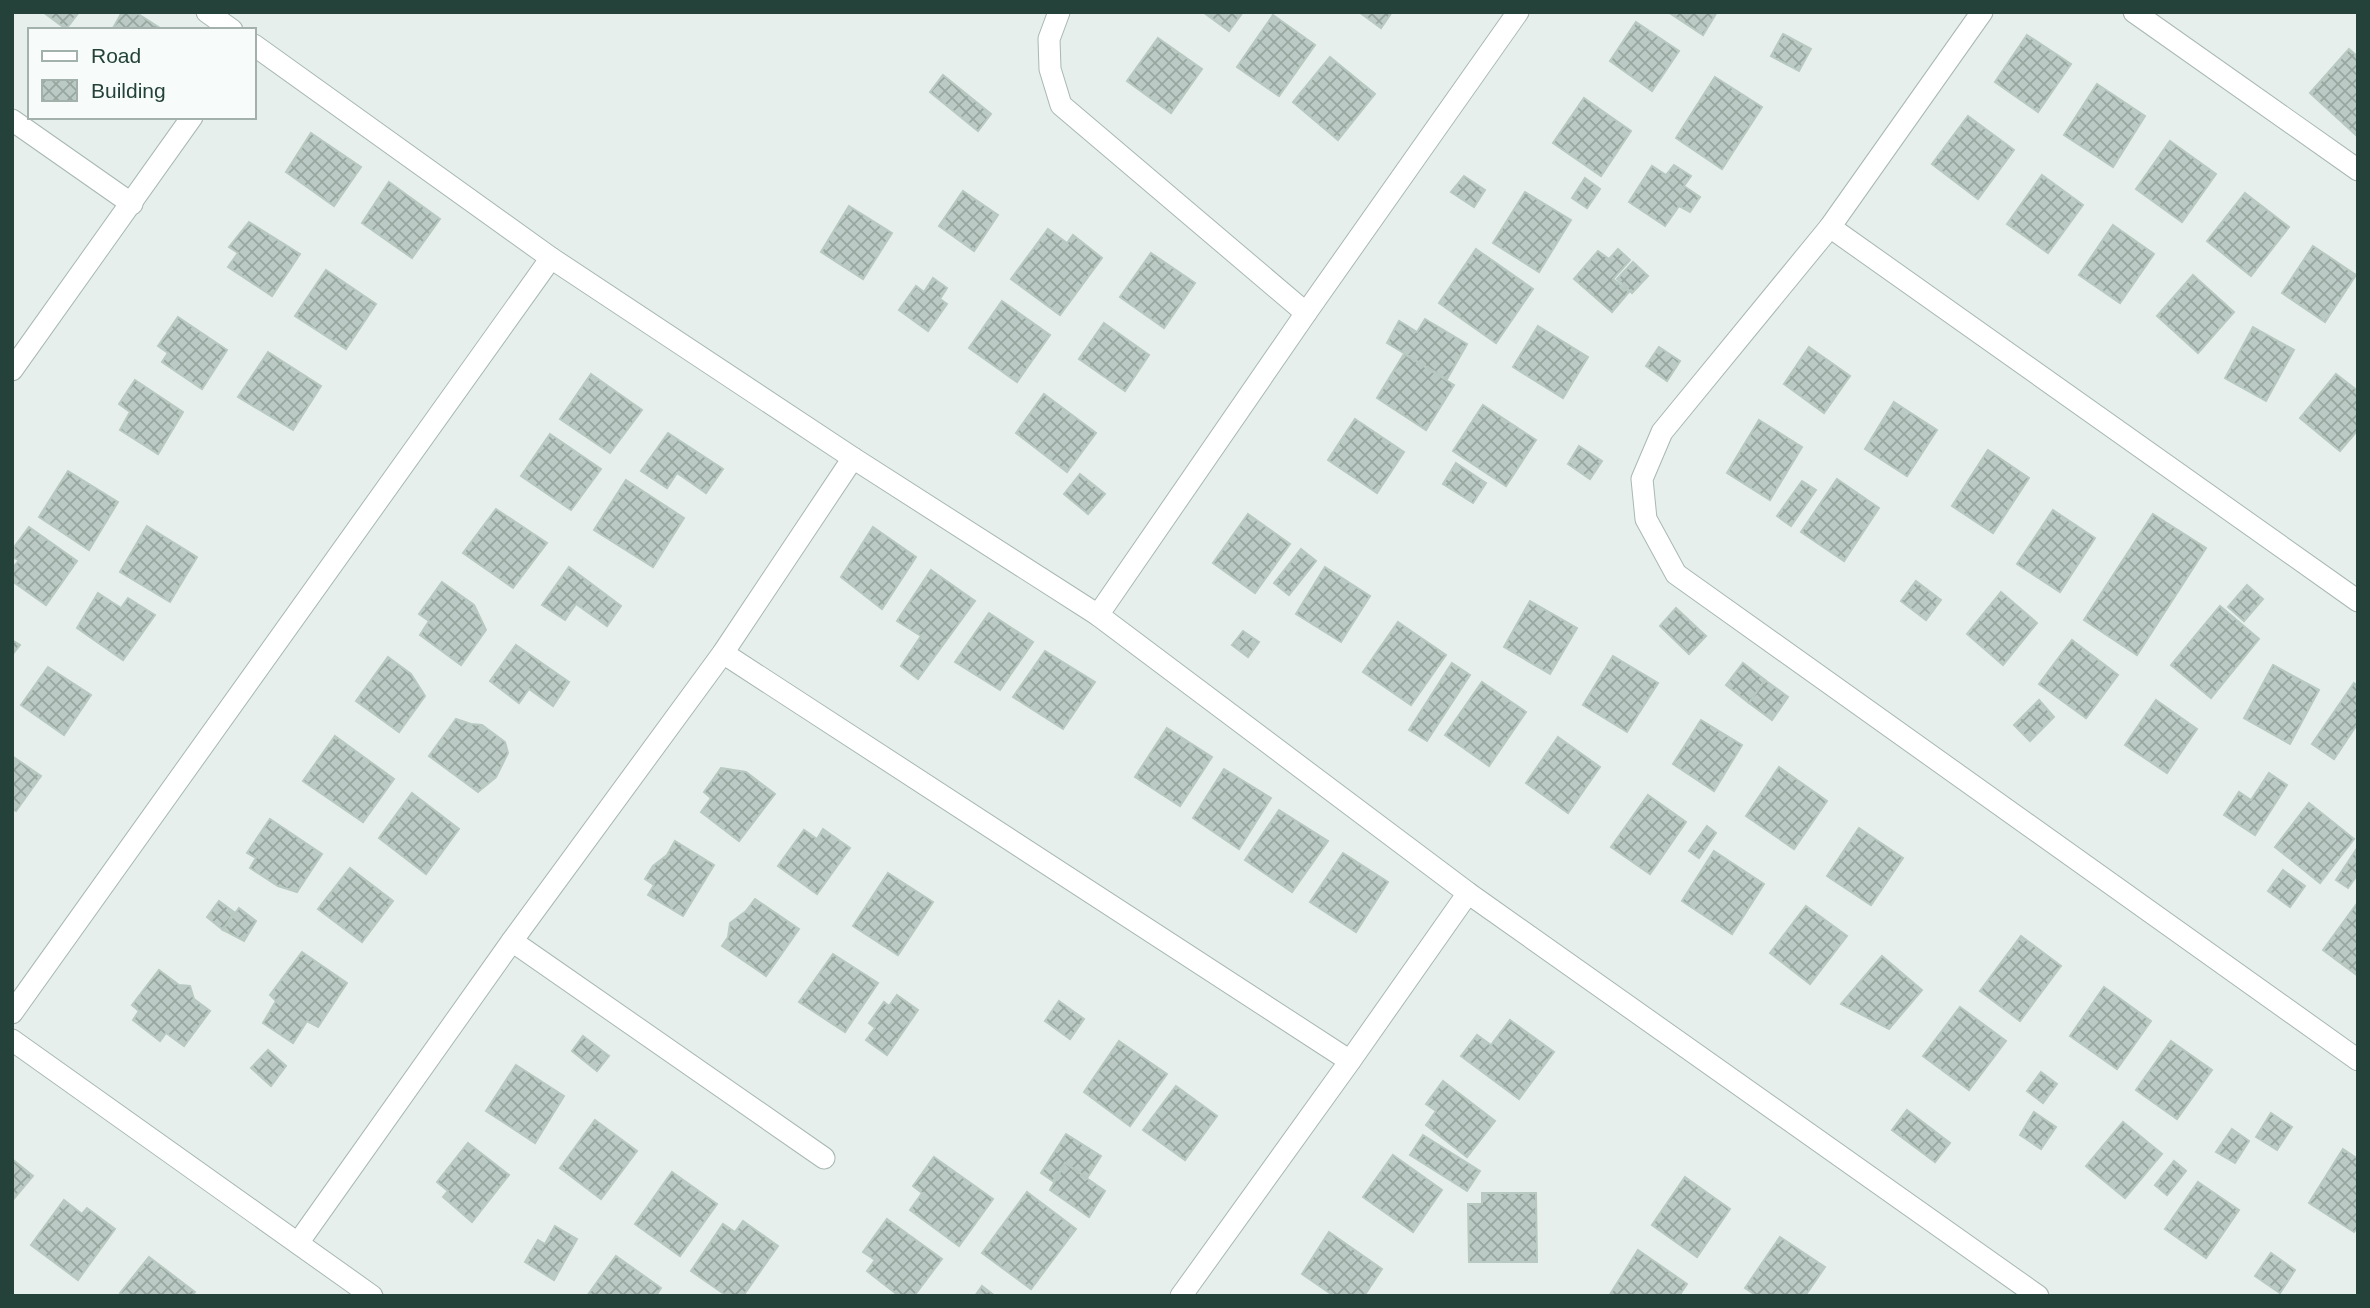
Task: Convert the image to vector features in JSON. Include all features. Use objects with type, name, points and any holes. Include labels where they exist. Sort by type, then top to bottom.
[{"type":"street","points":[[207,12],[229,28]]},
{"type":"street","points":[[1059,12],[1049,39],[1050,69],[1062,106],[1306,313]]},
{"type":"street","points":[[1098,615],[1518,12]]},
{"type":"street","points":[[1982,12],[1830,227],[1662,432],[1642,479],[1646,519],[1676,574],[2358,1060]]},
{"type":"street","points":[[2134,12],[2358,170]]},
{"type":"street","points":[[256,46],[551,258],[853,458],[1098,615],[1468,893],[2038,1296]]},
{"type":"street","points":[[12,370],[191,119]]},
{"type":"street","points":[[12,120],[132,204]]},
{"type":"street","points":[[1830,227],[2358,601]]},
{"type":"street","points":[[12,1013],[551,258]]},
{"type":"street","points":[[298,1243],[512,941],[723,653],[853,458]]},
{"type":"street","points":[[723,653],[1350,1061]]},
{"type":"street","points":[[1181,1296],[1468,893]]},
{"type":"street","points":[[512,941],[824,1158]]},
{"type":"street","points":[[12,1040],[372,1296]]},
{"type":"building","points":[[43,12],[79,12],[65,28]]},
{"type":"building","points":[[122,12],[135,12],[160,28],[113,28]]},
{"type":"building","points":[[1203,12],[1243,12],[1229,31]]},
{"type":"building","points":[[1359,12],[1392,12],[1381,28]]},
{"type":"building","points":[[1668,12],[1717,12],[1703,35]]},
{"type":"building","points":[[1273,15],[1315,45],[1279,96],[1237,67]]},
{"type":"building","points":[[1636,22],[1679,51],[1652,91],[1610,61]]},
{"type":"building","points":[[1783,34],[1811,49],[1799,71],[1771,56]]},
{"type":"building","points":[[2027,35],[2071,64],[2038,112],[1995,82]]},
{"type":"building","points":[[1158,38],[1202,69],[1171,113],[1127,81]]},
{"type":"building","points":[[2349,49],[2358,57],[2358,137],[2310,93]]},
{"type":"building","points":[[1330,57],[1375,94],[1338,140],[1293,102]]},
{"type":"building","points":[[943,75],[991,114],[978,131],[930,92]]},
{"type":"building","points":[[1715,77],[1762,107],[1722,169],[1676,138]]},
{"type":"building","points":[[2097,84],[2145,116],[2113,167],[2064,135]]},
{"type":"building","points":[[1584,98],[1631,131],[1601,176],[1553,143]]},
{"type":"building","points":[[1968,116],[2014,150],[1978,199],[1932,164]]},
{"type":"building","points":[[311,133],[361,167],[334,206],[286,172]]},
{"type":"building","points":[[2170,141],[2216,174],[2182,222],[2136,189]]},
{"type":"building","points":[[1674,165],[1691,176],[1684,186],[1700,197],[1690,212],[1679,206],[1665,226],[1629,202],[1652,166],[1666,175]]},
{"type":"building","points":[[2042,175],[2083,205],[2048,253],[2007,224]]},
{"type":"building","points":[[1464,176],[1485,190],[1474,207],[1451,192]]},
{"type":"building","points":[[1585,178],[1600,189],[1587,208],[1572,198]]},
{"type":"building","points":[[389,182],[440,219],[412,258],[362,223]]},
{"type":"building","points":[[963,191],[998,215],[974,251],[939,226]]},
{"type":"building","points":[[1525,192],[1571,220],[1539,272],[1493,243]]},
{"type":"building","points":[[2245,193],[2289,227],[2251,276],[2207,241]]},
{"type":"building","points":[[849,206],[892,233],[863,279],[821,252]]},
{"type":"building","points":[[249,222],[300,254],[272,296],[228,267],[238,253],[229,247]]},
{"type":"building","points":[[2113,225],[2154,254],[2120,303],[2079,275]]},
{"type":"building","points":[[1048,229],[1067,243],[1073,235],[1102,258],[1060,315],[1011,279]]},
{"type":"building","points":[[2313,246],[2356,275],[2325,322],[2282,293]]},
{"type":"building","points":[[1476,249],[1533,289],[1496,343],[1439,303]]},
{"type":"building","points":[[1618,249],[1630,260],[1613,279],[1629,292],[1612,312],[1574,279],[1598,251],[1609,259]]},
{"type":"building","points":[[1151,253],[1195,283],[1164,328],[1120,297]]},
{"type":"building","points":[[1633,262],[1648,276],[1632,293],[1617,279]]},
{"type":"building","points":[[326,270],[376,304],[346,349],[295,316]]},
{"type":"building","points":[[2193,275],[2234,312],[2198,353],[2157,316]]},
{"type":"building","points":[[933,278],[947,288],[940,299],[947,304],[928,331],[899,310],[916,286],[924,292]]},
{"type":"building","points":[[1002,301],[1050,335],[1017,382],[969,348]]},
{"type":"building","points":[[178,317],[227,350],[202,389],[162,362],[168,353],[158,346]]},
{"type":"building","points":[[1425,319],[1467,344],[1447,379],[1387,343],[1399,321],[1417,332]]},
{"type":"building","points":[[1104,323],[1149,355],[1125,391],[1079,359]]},
{"type":"building","points":[[1538,326],[1588,357],[1563,398],[1513,367]]},
{"type":"building","points":[[2253,327],[2294,350],[2266,401],[2225,378]]},
{"type":"building","points":[[1659,347],[1680,361],[1667,381],[1646,366]]},
{"type":"building","points":[[1809,347],[1850,376],[1824,413],[1784,384]]},
{"type":"building","points":[[268,352],[321,386],[293,430],[238,397]]},
{"type":"building","points":[[1404,354],[1454,385],[1426,430],[1377,398]]},
{"type":"building","points":[[591,374],[642,410],[610,453],[560,419]]},
{"type":"building","points":[[2336,374],[2358,391],[2358,430],[2340,451],[2300,418]]},
{"type":"building","points":[[135,380],[183,412],[158,454],[120,430],[130,412],[119,404]]},
{"type":"building","points":[[1044,394],[1096,433],[1067,472],[1016,433]]},
{"type":"building","points":[[1894,402],[1937,430],[1907,476],[1865,449]]},
{"type":"building","points":[[1483,405],[1536,440],[1506,486],[1453,451]]},
{"type":"building","points":[[1355,419],[1404,452],[1377,493],[1328,460]]},
{"type":"building","points":[[1759,420],[1802,447],[1770,500],[1727,473]]},
{"type":"building","points":[[668,433],[723,469],[706,493],[677,473],[667,488],[641,471]]},
{"type":"building","points":[[550,434],[601,469],[571,510],[521,476]]},
{"type":"building","points":[[1579,446],[1602,461],[1590,479],[1568,464]]},
{"type":"building","points":[[1988,450],[2029,478],[1993,533],[1952,506]]},
{"type":"building","points":[[1456,463],[1486,483],[1473,503],[1443,484]]},
{"type":"building","points":[[68,471],[118,502],[89,550],[39,517]]},
{"type":"building","points":[[1080,474],[1105,494],[1088,514],[1064,494]]},
{"type":"building","points":[[1837,479],[1879,508],[1844,561],[1801,532]]},
{"type":"building","points":[[626,480],[684,518],[653,567],[594,530]]},
{"type":"building","points":[[1802,481],[1816,490],[1791,526],[1777,516]]},
{"type":"building","points":[[496,509],[547,543],[513,588],[463,553]]},
{"type":"building","points":[[2053,510],[2095,538],[2060,592],[2017,564]]},
{"type":"building","points":[[1248,514],[1290,544],[1255,593],[1213,563]]},
{"type":"building","points":[[2153,514],[2206,548],[2137,655],[2084,620]]},
{"type":"building","points":[[147,526],[197,557],[170,602],[120,572]]},
{"type":"building","points":[[29,527],[77,561],[46,605],[12,581],[12,569],[19,560],[12,557],[12,550]]},
{"type":"building","points":[[873,527],[916,557],[882,609],[841,577]]},
{"type":"building","points":[[1301,549],[1316,561],[1289,595],[1274,583]]},
{"type":"building","points":[[569,567],[621,606],[607,626],[576,604],[565,620],[542,605]]},
{"type":"building","points":[[1325,567],[1370,596],[1341,642],[1296,614]]},
{"type":"building","points":[[931,570],[975,601],[918,679],[901,666],[921,636],[897,621]]},
{"type":"building","points":[[1916,581],[1941,600],[1926,620],[1901,601]]},
{"type":"building","points":[[442,582],[474,605],[486,630],[461,665],[420,635],[429,621],[419,614]]},
{"type":"building","points":[[2247,585],[2263,599],[2244,621],[2228,607]]},
{"type":"building","points":[[2001,592],[2037,623],[2003,665],[1967,634]]},
{"type":"building","points":[[98,593],[121,608],[128,598],[155,615],[123,660],[77,628]]},
{"type":"building","points":[[1530,601],[1577,628],[1550,674],[1504,647]]},
{"type":"building","points":[[2220,606],[2259,639],[2211,698],[2171,665]]},
{"type":"building","points":[[1676,608],[1706,636],[1689,654],[1660,626]]},
{"type":"building","points":[[989,613],[1033,642],[1000,690],[955,662]]},
{"type":"building","points":[[1398,622],[1446,655],[1411,705],[1363,672]]},
{"type":"building","points":[[1243,631],[1259,642],[1248,657],[1232,645]]},
{"type":"building","points":[[12,640],[20,645],[12,655]]},
{"type":"building","points":[[2072,640],[2118,675],[2086,718],[2039,684]]},
{"type":"building","points":[[516,645],[569,682],[553,706],[529,689],[519,703],[490,681]]},
{"type":"building","points":[[1045,651],[1095,682],[1063,729],[1013,697]]},
{"type":"building","points":[[1613,656],[1658,683],[1627,732],[1583,705]]},
{"type":"building","points":[[388,657],[411,674],[425,696],[399,732],[356,701]]},
{"type":"building","points":[[1452,663],[1470,675],[1427,741],[1409,730]]},
{"type":"building","points":[[1743,663],[1765,680],[1749,703],[1726,685]]},
{"type":"building","points":[[2273,665],[2319,690],[2290,744],[2244,718]]},
{"type":"building","points":[[48,667],[91,695],[64,735],[21,705]]},
{"type":"building","points":[[1765,680],[1788,697],[1772,720],[1749,703]]},
{"type":"building","points":[[1482,682],[1526,712],[1489,766],[1445,735]]},
{"type":"building","points":[[2354,683],[2358,686],[2358,723],[2334,759],[2312,744]]},
{"type":"building","points":[[2039,700],[2054,717],[2030,741],[2014,725]]},
{"type":"building","points":[[2156,700],[2197,729],[2167,773],[2125,745]]},
{"type":"building","points":[[456,719],[482,725],[505,742],[508,753],[496,777],[478,792],[429,756]]},
{"type":"building","points":[[1701,720],[1742,745],[1714,791],[1673,764]]},
{"type":"building","points":[[1167,728],[1212,757],[1180,806],[1135,777]]},
{"type":"building","points":[[335,736],[394,779],[363,822],[303,781]]},
{"type":"building","points":[[1558,737],[1600,767],[1568,813],[1526,783]]},
{"type":"building","points":[[12,756],[41,776],[16,811],[12,809]]},
{"type":"building","points":[[1779,767],[1827,801],[1794,849],[1746,816]]},
{"type":"building","points":[[721,768],[746,772],[775,794],[739,841],[701,812],[711,798],[704,792]]},
{"type":"building","points":[[1224,769],[1271,798],[1239,849],[1193,818]]},
{"type":"building","points":[[2269,773],[2287,785],[2255,835],[2224,815],[2239,792],[2251,800]]},
{"type":"building","points":[[412,793],[459,829],[426,874],[379,838]]},
{"type":"building","points":[[1648,795],[1686,822],[1650,874],[1611,847]]},
{"type":"building","points":[[2309,803],[2354,839],[2320,883],[2275,847]]},
{"type":"building","points":[[1279,810],[1328,841],[1292,892],[1245,860]]},
{"type":"building","points":[[270,819],[322,854],[297,892],[278,886],[250,868],[256,858],[247,853]]},
{"type":"building","points":[[1707,826],[1716,833],[1699,858],[1689,851]]},
{"type":"building","points":[[1859,828],[1903,858],[1871,905],[1827,876]]},
{"type":"building","points":[[823,829],[850,848],[817,894],[778,866],[804,830],[817,839]]},
{"type":"building","points":[[675,841],[714,865],[683,916],[648,895],[654,885],[645,879],[653,866],[667,855]]},
{"type":"building","points":[[2356,850],[2358,874],[2348,888],[2336,880]]},
{"type":"building","points":[[1714,851],[1764,884],[1732,934],[1682,901]]},
{"type":"building","points":[[1343,853],[1388,882],[1356,932],[1310,902]]},
{"type":"building","points":[[350,868],[393,901],[362,942],[318,909]]},
{"type":"building","points":[[2283,870],[2305,886],[2290,907],[2268,891]]},
{"type":"building","points":[[888,873],[933,902],[898,955],[853,926]]},
{"type":"building","points":[[755,899],[799,929],[766,976],[722,946],[728,937],[730,923],[746,911]]},
{"type":"building","points":[[219,901],[234,912],[223,930],[207,917]]},
{"type":"building","points":[[2358,902],[2358,976],[2323,950]]},
{"type":"building","points":[[1806,906],[1847,936],[1810,984],[1770,953]]},
{"type":"building","points":[[239,908],[256,921],[244,941],[223,930]]},
{"type":"building","points":[[2021,936],[2061,966],[2020,1021],[1980,991]]},
{"type":"building","points":[[302,952],[347,983],[318,1027],[307,1021],[293,1043],[263,1023],[276,1001],[270,995]]},
{"type":"building","points":[[833,954],[878,983],[845,1032],[799,1002]]},
{"type":"building","points":[[1882,956],[1922,990],[1889,1029],[1841,1004]]},
{"type":"building","points":[[159,970],[179,985],[190,986],[194,999],[210,1011],[184,1046],[166,1033],[160,1041],[133,1020],[139,1011],[132,1005]]},
{"type":"building","points":[[2104,987],[2151,1021],[2117,1069],[2070,1036]]},
{"type":"building","points":[[897,995],[918,1010],[887,1055],[866,1040],[875,1028],[869,1023],[884,1002],[889,1006]]},
{"type":"building","points":[[1059,1001],[1084,1019],[1070,1039],[1045,1021]]},
{"type":"building","points":[[1960,1007],[2006,1041],[1969,1090],[1923,1056]]},
{"type":"building","points":[[1510,1020],[1554,1052],[1519,1099],[1461,1056],[1477,1035],[1491,1045]]},
{"type":"building","points":[[583,1036],[609,1056],[597,1071],[572,1051]]},
{"type":"building","points":[[1119,1041],[1167,1074],[1130,1126],[1084,1092]]},
{"type":"building","points":[[2171,1041],[2212,1070],[2177,1119],[2136,1090]]},
{"type":"building","points":[[268,1050],[286,1066],[271,1086],[251,1068]]},
{"type":"building","points":[[516,1065],[564,1096],[535,1143],[486,1111]]},
{"type":"building","points":[[2041,1072],[2057,1084],[2043,1103],[2027,1091]]},
{"type":"building","points":[[1443,1081],[1495,1121],[1467,1157],[1426,1125],[1436,1111],[1426,1104]]},
{"type":"building","points":[[1176,1086],[1217,1116],[1185,1160],[1143,1130]]},
{"type":"building","points":[[1907,1110],[1950,1143],[1935,1162],[1892,1130]]},
{"type":"building","points":[[2034,1112],[2056,1127],[2041,1149],[2020,1135]]},
{"type":"building","points":[[2271,1113],[2292,1127],[2277,1150],[2256,1137]]},
{"type":"building","points":[[595,1120],[637,1151],[601,1199],[560,1168]]},
{"type":"building","points":[[2123,1122],[2162,1154],[2125,1198],[2086,1166]]},
{"type":"building","points":[[2232,1129],[2249,1141],[2235,1163],[2216,1152]]},
{"type":"building","points":[[1066,1134],[1101,1156],[1087,1178],[1065,1163],[1053,1181],[1041,1173]]},
{"type":"building","points":[[1423,1135],[1480,1171],[1467,1191],[1410,1155]]},
{"type":"building","points":[[468,1143],[509,1175],[472,1222],[443,1197],[448,1191],[437,1182]]},
{"type":"building","points":[[2343,1149],[2358,1159],[2358,1227],[2354,1232],[2309,1203]]},
{"type":"building","points":[[1393,1155],[1442,1190],[1413,1232],[1363,1197]]},
{"type":"building","points":[[934,1157],[993,1199],[959,1246],[910,1210],[922,1193],[913,1186]]},
{"type":"building","points":[[12,1159],[33,1176],[12,1201]]},
{"type":"building","points":[[2174,1161],[2186,1171],[2167,1195],[2155,1185]]},
{"type":"building","points":[[1065,1163],[1105,1191],[1089,1217],[1050,1190]]},
{"type":"building","points":[[672,1172],[717,1204],[680,1256],[635,1224]]},
{"type":"building","points":[[1685,1177],[1730,1209],[1697,1257],[1652,1225]]},
{"type":"building","points":[[2198,1182],[2239,1210],[2206,1258],[2165,1229]]},
{"type":"building","points":[[1027,1192],[1076,1229],[1031,1289],[982,1253]]},
{"type":"building","points":[[1482,1193],[1536,1193],[1537,1262],[1469,1262],[1468,1204],[1482,1204]]},
{"type":"building","points":[[64,1200],[82,1214],[87,1208],[115,1229],[78,1280],[31,1245]]},
{"type":"building","points":[[887,1219],[942,1259],[914,1296],[899,1296],[867,1271],[875,1260],[863,1252]]},
{"type":"building","points":[[743,1221],[778,1246],[743,1296],[727,1296],[691,1271],[723,1224],[735,1232]]},
{"type":"building","points":[[555,1226],[577,1239],[554,1280],[525,1262],[538,1240],[545,1244]]},
{"type":"building","points":[[1329,1232],[1382,1269],[1364,1296],[1334,1296],[1302,1274]]},
{"type":"building","points":[[1780,1237],[1825,1267],[1805,1296],[1757,1296],[1745,1288]]},
{"type":"building","points":[[1638,1250],[1687,1284],[1679,1296],[1609,1296]]},
{"type":"building","points":[[2271,1253],[2295,1270],[2280,1293],[2255,1276]]},
{"type":"building","points":[[616,1256],[661,1288],[656,1296],[587,1296]]},
{"type":"building","points":[[149,1257],[195,1292],[191,1296],[124,1296],[120,1293]]},
{"type":"building","points":[[982,1286],[995,1296],[975,1296]]}]
